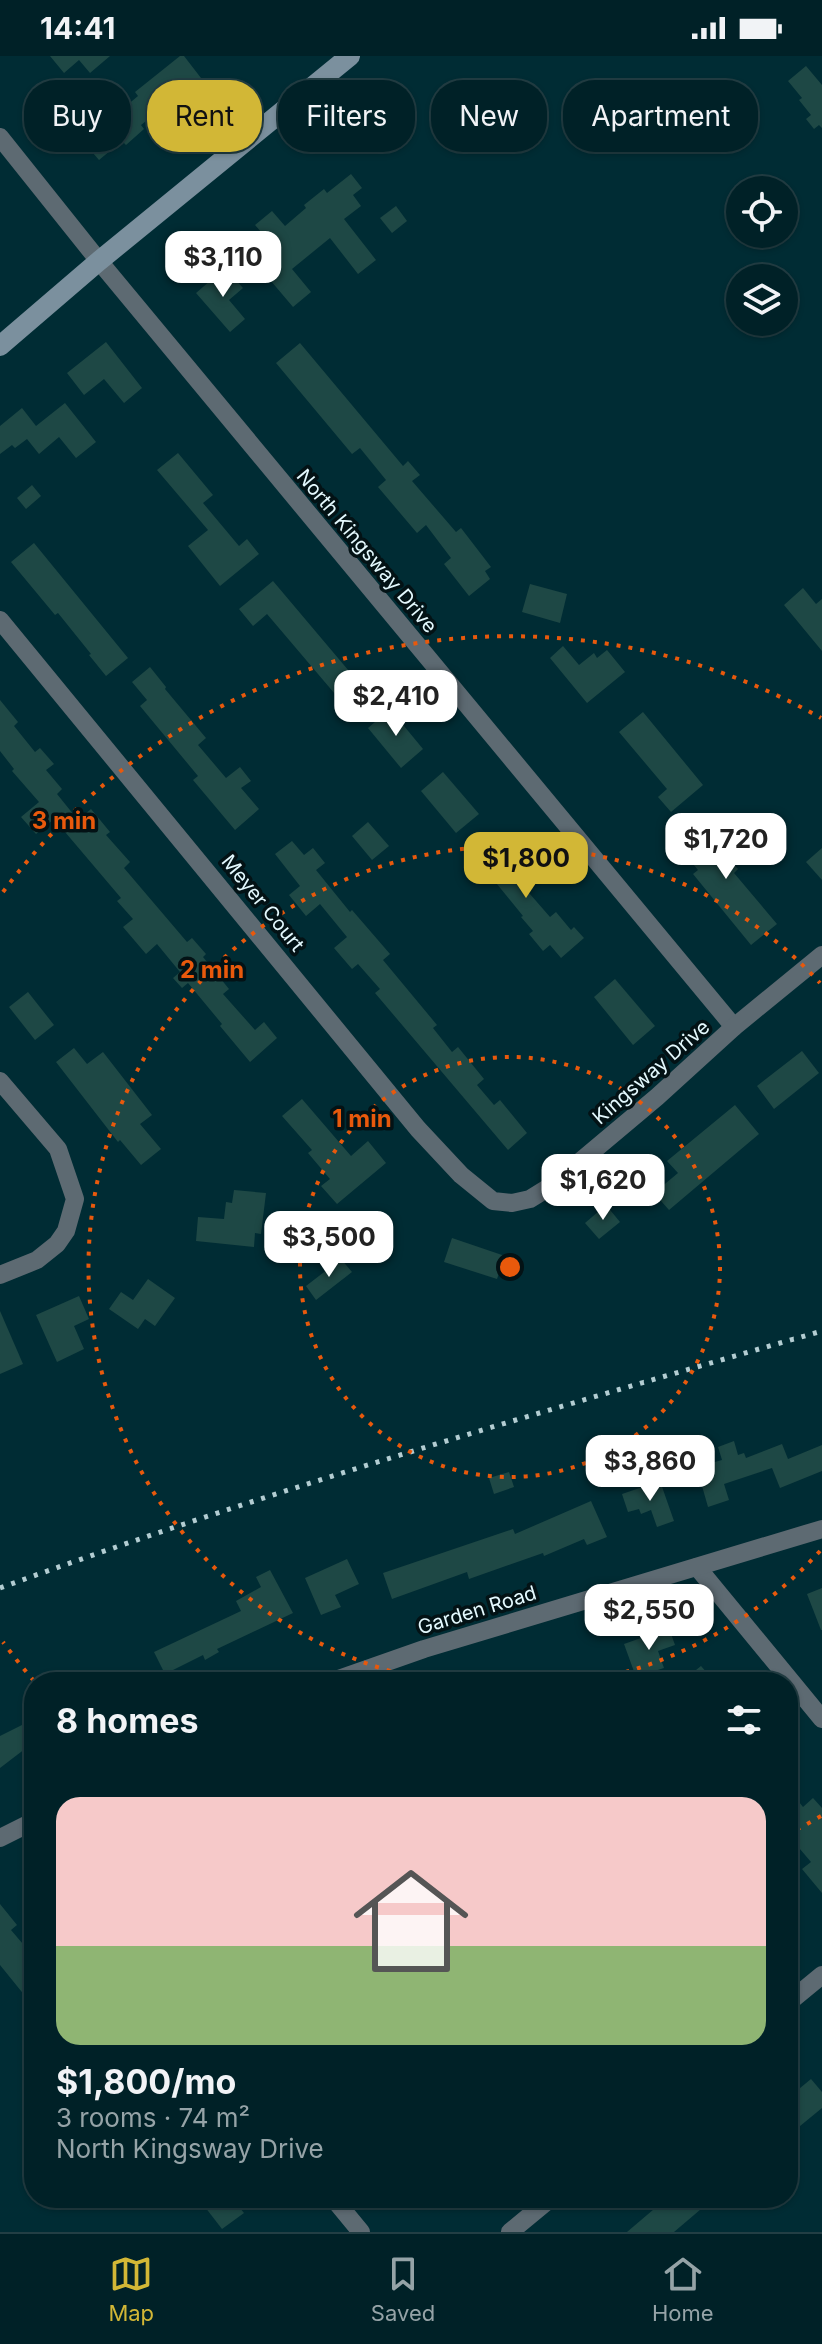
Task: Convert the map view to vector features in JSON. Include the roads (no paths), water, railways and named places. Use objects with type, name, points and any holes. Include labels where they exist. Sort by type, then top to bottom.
[{"type":"street","points":[[0,346],[350,56]]},
{"type":"street","name":"North Kingsway Drive","points":[[0,137],[99,261],[734,1027]]},
{"type":"street","name":"Meyer Court","points":[[0,620],[418,1129],[476,1189],[500,1203]]},
{"type":"street","name":"Kingsway Drive","points":[[500,1203],[530,1199],[551,1186],[822,955]]},
{"type":"street","points":[[0,1081],[58,1149],[75,1199],[66,1231],[57,1244],[37,1260],[0,1275]]},
{"type":"street","name":"Garden Road","points":[[368,1672],[424,1649],[822,1529]]},
{"type":"street","points":[[697,1567],[783,1672]]},
{"type":"street","points":[[798,1690],[822,1719]]},
{"type":"street","points":[[0,1838],[24,1829]]},
{"type":"street","points":[[798,1995],[822,1975]]},
{"type":"street","points":[[341,2208],[361,2232]]},
{"type":"street","points":[[510,2232],[539,2208]]},
{"type":"railway","points":[[0,1588],[306,1484],[822,1331]]}]
